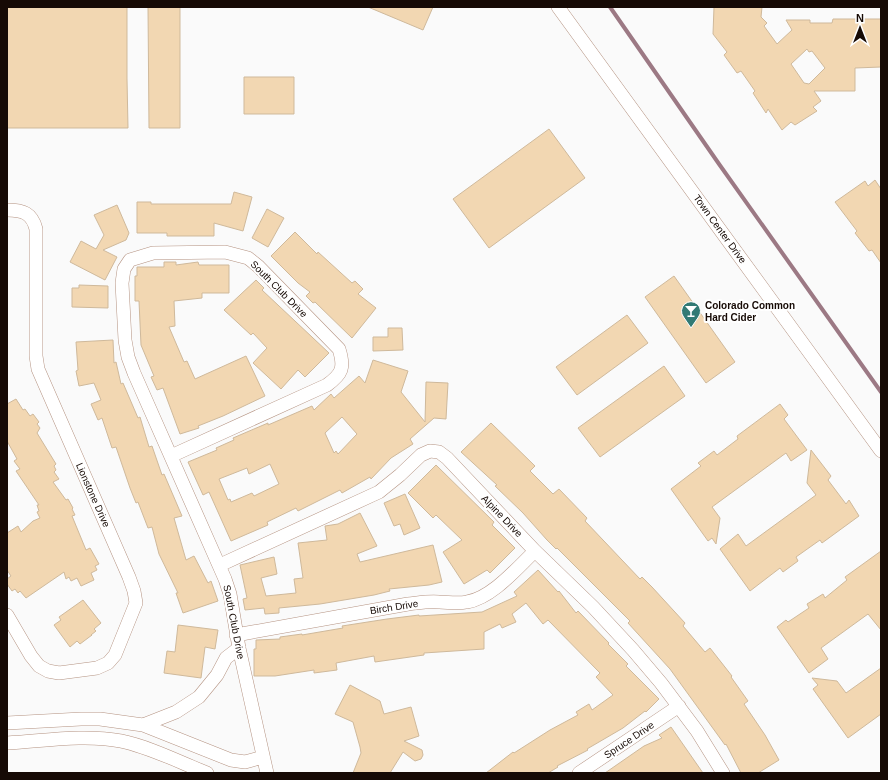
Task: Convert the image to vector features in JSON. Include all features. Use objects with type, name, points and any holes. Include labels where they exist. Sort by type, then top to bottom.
[{"type":"street","name":"Town Center Drive","points":[[558,7],[881,451]]},
{"type":"street","name":"Lionstone Drive","points":[[7,210],[16,210],[26,213],[34,220],[36,229],[36,356],[38,369],[129,576],[136,603],[115,655],[108,663],[97,668],[59,673],[48,671],[39,666],[7,615]]},
{"type":"street","name":"South Club Drive","points":[[172,456],[327,385],[337,378],[342,369],[342,358],[339,349],[258,266],[248,258],[237,254],[225,252],[153,252],[130,260],[124,269],[122,283],[124,340],[128,357],[220,565],[230,594],[238,641],[267,773]]},
{"type":"street","name":"Alpine Drive","points":[[220,565],[379,492],[394,481],[421,455],[430,451],[439,452],[447,458],[536,551],[593,607],[633,650],[679,706],[723,773]]},
{"type":"street","name":"Birch Drive","points":[[238,641],[408,604],[426,602],[453,603],[480,599],[536,551]]},
{"type":"street","points":[[143,726],[176,712],[199,696],[217,675],[226,658],[238,641]]},
{"type":"street","name":"Spruce Drive","points":[[580,773],[679,706]]},
{"type":"street","points":[[7,723],[81,718],[121,721],[143,726],[231,760],[245,762],[263,757]]},
{"type":"street","points":[[7,743],[86,738],[107,739],[142,747],[207,773]]},
{"type":"building","points":[[7,7],[127,7],[128,128],[7,128]]},
{"type":"building","points":[[148,7],[180,7],[180,128],[149,128]]},
{"type":"building","points":[[368,7],[433,7],[423,30]]},
{"type":"building","points":[[714,7],[762,7],[761,17],[767,23],[764,26],[777,44],[792,30],[786,20],[810,20],[810,23],[832,23],[833,19],[881,19],[881,67],[855,68],[855,91],[814,91],[821,101],[813,107],[817,111],[795,125],[791,122],[782,130],[768,109],[766,113],[753,93],[755,91],[741,71],[737,73],[724,55],[727,52],[713,34]],"holes":[[[807,49],[809,52],[812,51],[825,68],[809,84],[804,83],[791,64]]]},
{"type":"building","points":[[244,77],[294,77],[294,114],[244,114]]},
{"type":"building","points":[[549,129],[585,178],[489,248],[453,199]]},
{"type":"building","points":[[875,180],[881,189],[881,263],[872,250],[869,251],[855,233],[857,231],[835,202],[865,181],[868,186]]},
{"type":"building","points":[[234,192],[252,197],[243,231],[214,223],[214,236],[167,236],[167,233],[137,233],[137,202],[151,202],[151,204],[231,204]]},
{"type":"building","points":[[117,205],[129,233],[126,240],[103,250],[117,257],[105,280],[70,262],[81,241],[96,249],[104,235],[94,215]]},
{"type":"building","points":[[267,209],[284,218],[268,247],[252,238]]},
{"type":"building","points":[[295,232],[317,254],[318,252],[352,283],[355,281],[363,289],[358,294],[376,308],[352,338],[315,302],[313,303],[306,296],[310,292],[298,283],[271,256]]},
{"type":"building","points":[[164,262],[176,262],[176,265],[198,262],[199,265],[229,265],[229,293],[202,293],[202,298],[174,301],[175,326],[169,327],[184,362],[187,361],[195,379],[246,356],[265,396],[198,426],[199,428],[180,434],[163,388],[157,390],[151,377],[154,376],[141,345],[139,301],[135,301],[135,276],[137,276],[137,267],[164,267]]},
{"type":"building","points":[[674,276],[735,362],[706,383],[645,297]]},
{"type":"building","points":[[256,280],[264,288],[262,290],[329,353],[305,377],[298,370],[281,389],[253,363],[267,348],[253,333],[251,335],[224,310]]},
{"type":"building","points":[[79,285],[108,286],[108,308],[72,307],[72,288],[79,288]]},
{"type":"building","points":[[627,315],[648,343],[577,395],[556,367]]},
{"type":"building","points":[[388,328],[402,328],[403,350],[373,351],[373,337],[388,337]]},
{"type":"building","points":[[113,340],[114,363],[116,362],[121,384],[123,383],[138,418],[140,417],[149,447],[152,446],[162,475],[164,474],[182,516],[174,518],[186,560],[194,556],[208,583],[211,581],[218,601],[183,613],[176,593],[178,593],[159,554],[152,527],[148,528],[138,502],[136,503],[130,488],[116,447],[112,448],[102,418],[98,420],[91,404],[101,400],[94,383],[79,386],[76,371],[78,370],[76,342]]},
{"type":"building","points":[[373,360],[408,371],[401,392],[425,422],[426,382],[448,383],[446,419],[434,418],[410,439],[413,444],[391,458],[371,479],[370,477],[342,493],[340,490],[298,511],[296,508],[267,522],[268,525],[231,541],[209,492],[203,495],[188,462],[217,450],[216,448],[234,440],[233,438],[268,423],[268,425],[312,406],[314,410],[331,394],[334,398],[359,376],[365,383]],"holes":[[[342,417],[357,434],[338,454],[336,451],[334,453],[325,433]],[[270,464],[279,484],[254,496],[252,493],[231,502],[230,499],[228,500],[219,479],[247,468],[249,474]]]},
{"type":"building","points":[[664,366],[685,396],[600,457],[578,428]]},
{"type":"building","points":[[16,399],[23,410],[25,409],[30,416],[33,414],[39,422],[37,424],[40,428],[37,433],[56,464],[54,466],[56,470],[54,472],[59,479],[53,482],[66,500],[68,499],[75,515],[72,516],[86,550],[90,548],[99,564],[95,566],[97,570],[91,573],[94,580],[81,586],[77,578],[71,581],[69,577],[66,579],[64,572],[26,598],[20,591],[18,593],[15,589],[12,591],[7,584],[7,579],[11,576],[7,570],[7,533],[18,526],[21,532],[33,521],[40,518],[37,512],[39,511],[37,505],[39,505],[16,471],[20,469],[14,461],[17,459],[7,441],[7,404]]},
{"type":"building","points":[[780,404],[788,415],[784,419],[807,450],[791,461],[786,453],[712,507],[720,518],[716,544],[712,538],[708,541],[671,489],[701,466],[698,463],[714,451],[717,455],[738,439],[737,436]]},
{"type":"building","points":[[491,423],[535,466],[530,471],[553,494],[559,489],[587,518],[585,521],[640,579],[642,577],[652,587],[685,623],[683,626],[705,652],[710,648],[732,676],[731,677],[748,701],[744,704],[765,735],[779,760],[758,773],[741,773],[726,744],[725,745],[670,669],[628,623],[630,621],[557,548],[556,549],[547,540],[523,513],[495,486],[497,485],[461,452]]},
{"type":"building","points":[[811,450],[831,476],[828,480],[846,504],[849,500],[859,516],[822,543],[820,540],[796,557],[798,561],[783,572],[780,568],[750,591],[720,549],[738,534],[746,546],[816,495],[807,483]]},
{"type":"building","points":[[436,465],[494,522],[492,525],[515,548],[490,573],[487,570],[464,584],[443,552],[462,540],[436,515],[433,518],[408,493]]},
{"type":"building","points":[[405,494],[420,528],[404,535],[400,524],[394,526],[384,503]]},
{"type":"building","points":[[360,513],[377,546],[357,554],[360,562],[433,545],[442,582],[429,585],[389,589],[390,591],[374,595],[320,604],[279,608],[279,613],[265,614],[264,608],[245,610],[243,599],[247,598],[240,565],[274,557],[277,574],[261,578],[266,596],[296,593],[294,579],[303,578],[298,543],[327,540],[325,526],[338,524]]},
{"type":"building","points":[[881,551],[881,630],[868,614],[821,648],[828,659],[809,673],[777,627],[786,620],[788,622],[809,608],[807,604],[823,594],[825,598],[847,580],[845,577]]},
{"type":"building","points":[[538,570],[558,592],[559,591],[576,613],[578,611],[609,643],[608,644],[628,664],[626,666],[659,699],[646,712],[645,711],[623,728],[587,749],[588,750],[557,766],[558,767],[548,773],[486,773],[513,752],[514,753],[550,730],[578,715],[576,712],[589,704],[592,710],[613,695],[596,677],[600,673],[548,620],[543,624],[526,603],[512,614],[516,622],[502,628],[500,624],[484,632],[484,649],[424,653],[424,655],[375,662],[374,656],[336,663],[337,670],[314,673],[314,670],[275,676],[254,676],[254,649],[256,649],[256,640],[280,639],[280,637],[343,628],[342,626],[419,615],[482,612],[517,596],[514,592]]},
{"type":"building","points":[[83,600],[101,623],[94,629],[96,631],[92,635],[80,644],[77,641],[70,647],[54,625],[61,620],[59,617]]},
{"type":"building","points":[[178,625],[218,630],[215,649],[205,647],[201,678],[164,673],[167,651],[175,652]]},
{"type":"building","points":[[881,668],[881,714],[848,738],[813,689],[818,685],[812,678],[837,681],[846,693]]},
{"type":"building","points":[[350,685],[380,701],[384,714],[411,707],[419,736],[404,741],[422,750],[423,755],[421,759],[415,761],[403,752],[390,773],[353,773],[361,753],[353,722],[335,714]]},
{"type":"building","points":[[671,727],[703,773],[605,773],[644,746],[662,738],[659,735]]},
{"type":"waterway","points":[[610,7],[719,164],[881,392]]},
{"type":"place","name":"Colorado Common Hard Cider","points":[[691,328]]}]
